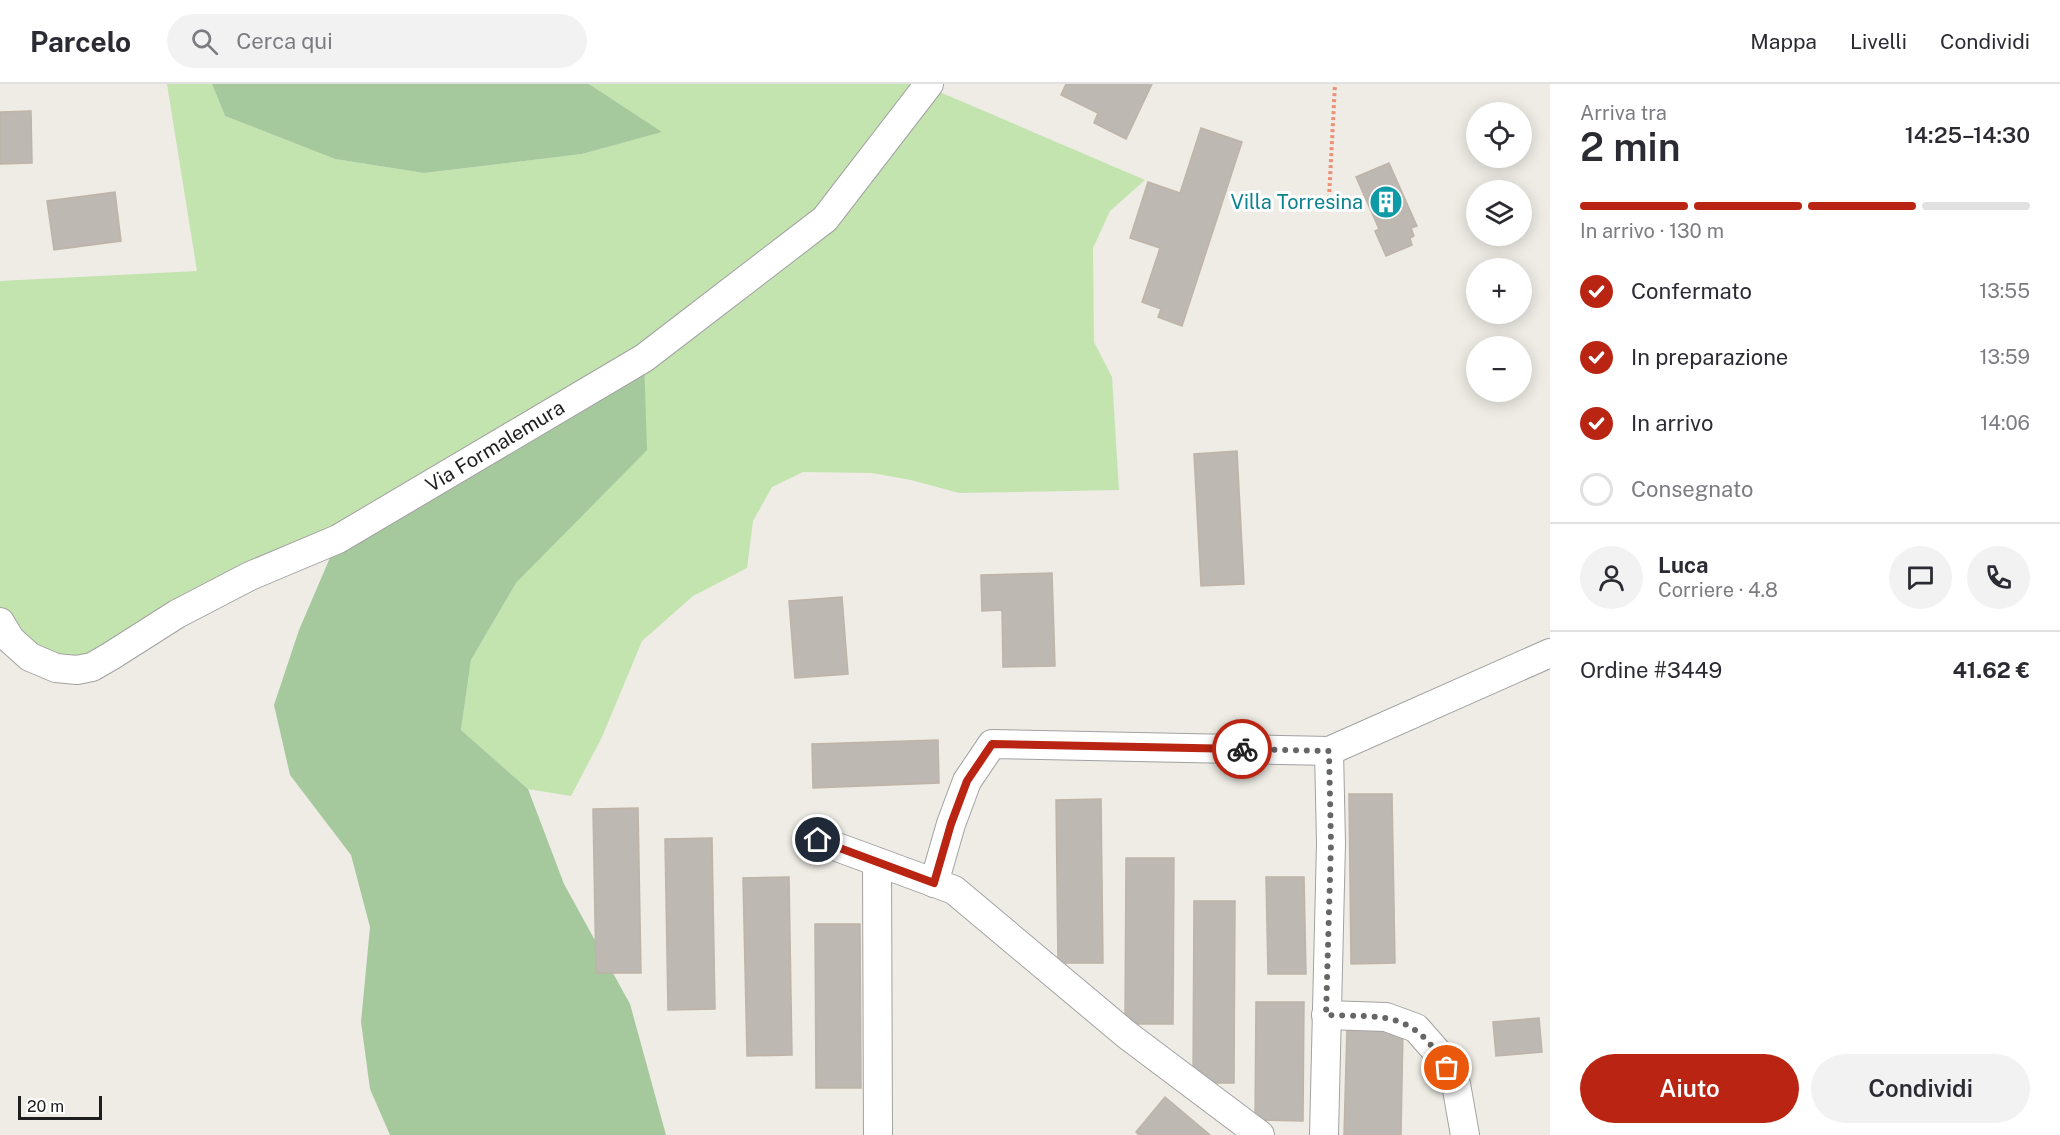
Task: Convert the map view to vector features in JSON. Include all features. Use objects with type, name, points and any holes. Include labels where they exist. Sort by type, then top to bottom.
[{"type":"street","name":"Via Formalemura","points":[[0,622],[11,640],[30,657],[56,668],[78,670],[111,656],[177,614],[250,576],[338,539],[644,358],[806,234],[825,219],[929,84]]},
{"type":"street","points":[[934,883],[951,824],[967,781],[992,744],[1329,751],[1550,653]]},
{"type":"street","points":[[1323,1135],[1331,843],[1329,751]]},
{"type":"street","points":[[818,840],[954,890],[1126,1035],[1260,1135]]},
{"type":"street","points":[[877,862],[878,1135]]},
{"type":"street","points":[[1326,1015],[1386,1017],[1416,1028],[1438,1053],[1456,1084],[1465,1135]]},
{"type":"path","points":[[1329,198],[1335,84]]},
{"type":"green space","points":[[167,84],[212,84],[225,116],[335,159],[424,173],[582,154],[661,132],[589,84],[929,84],[928,87],[1145,180],[1110,211],[1093,248],[1094,342],[1112,377],[1119,490],[959,493],[911,480],[872,473],[803,472],[772,487],[753,521],[747,568],[693,596],[642,641],[602,737],[571,796],[528,789],[461,730],[471,660],[516,583],[579,518],[644,359],[77,670],[0,622],[0,281],[197,271]]},
{"type":"green space","points":[[212,84],[589,84],[662,132],[582,154],[424,173],[335,159],[225,116]]},
{"type":"green space","points":[[644,358],[647,450],[516,583],[471,660],[461,730],[528,789],[564,884],[630,1004],[666,1135],[390,1135],[370,1089],[361,1022],[370,927],[351,855],[290,775],[274,705],[299,630],[338,539]]},
{"type":"building","points":[[1066,84],[1152,84],[1126,139],[1094,123],[1098,113],[1061,95]]},
{"type":"building","points":[[31,111],[32,163],[0,164],[0,112]]},
{"type":"building","points":[[1201,128],[1242,142],[1182,326],[1158,317],[1161,309],[1142,302],[1160,248],[1130,238],[1148,182],[1180,193]]},
{"type":"building","name":"Villa Torresina","points":[[1389,163],[1417,226],[1411,228],[1414,236],[1410,238],[1412,245],[1386,256],[1375,231],[1379,229],[1356,177]]},
{"type":"building","points":[[115,192],[121,241],[54,250],[47,201]]},
{"type":"building","points":[[1237,451],[1244,584],[1201,586],[1194,454]]},
{"type":"building","points":[[1052,573],[1055,666],[1003,667],[1002,610],[982,611],[981,575]]},
{"type":"building","points":[[842,597],[848,674],[795,678],[789,601]]},
{"type":"building","points":[[938,740],[939,783],[813,788],[812,744]]},
{"type":"building","points":[[1349,794],[1392,794],[1395,963],[1351,964]]},
{"type":"building","points":[[1101,799],[1103,963],[1058,963],[1056,800]]},
{"type":"building","points":[[638,808],[641,973],[596,973],[593,809]]},
{"type":"building","points":[[712,838],[715,1009],[668,1010],[665,839]]},
{"type":"building","points":[[1126,858],[1174,858],[1173,1024],[1125,1024]]},
{"type":"building","points":[[789,877],[792,1055],[747,1056],[743,878]]},
{"type":"building","points":[[1266,877],[1304,877],[1306,974],[1268,974]]},
{"type":"building","points":[[1194,901],[1235,901],[1234,1083],[1193,1083]]},
{"type":"building","points":[[815,924],[860,924],[861,1088],[816,1088]]},
{"type":"building","points":[[1256,1002],[1304,1002],[1303,1121],[1255,1120]]},
{"type":"building","points":[[1539,1018],[1542,1052],[1496,1056],[1493,1022]]},
{"type":"building","points":[[1347,1027],[1403,1029],[1401,1135],[1344,1135]]},
{"type":"building","points":[[1165,1097],[1210,1135],[1139,1135],[1136,1132]]},
{"type":"way so far","points":[[1242,749],[1329,751],[1331,843],[1326,1015],[1386,1017],[1416,1028],[1438,1053],[1447,1068]]},
{"type":"place","name":"Villa Torresina","points":[[1386,202]]},
{"type":"route","points":[[818,840],[934,883],[951,824],[967,781],[992,744],[1242,749]]}]
